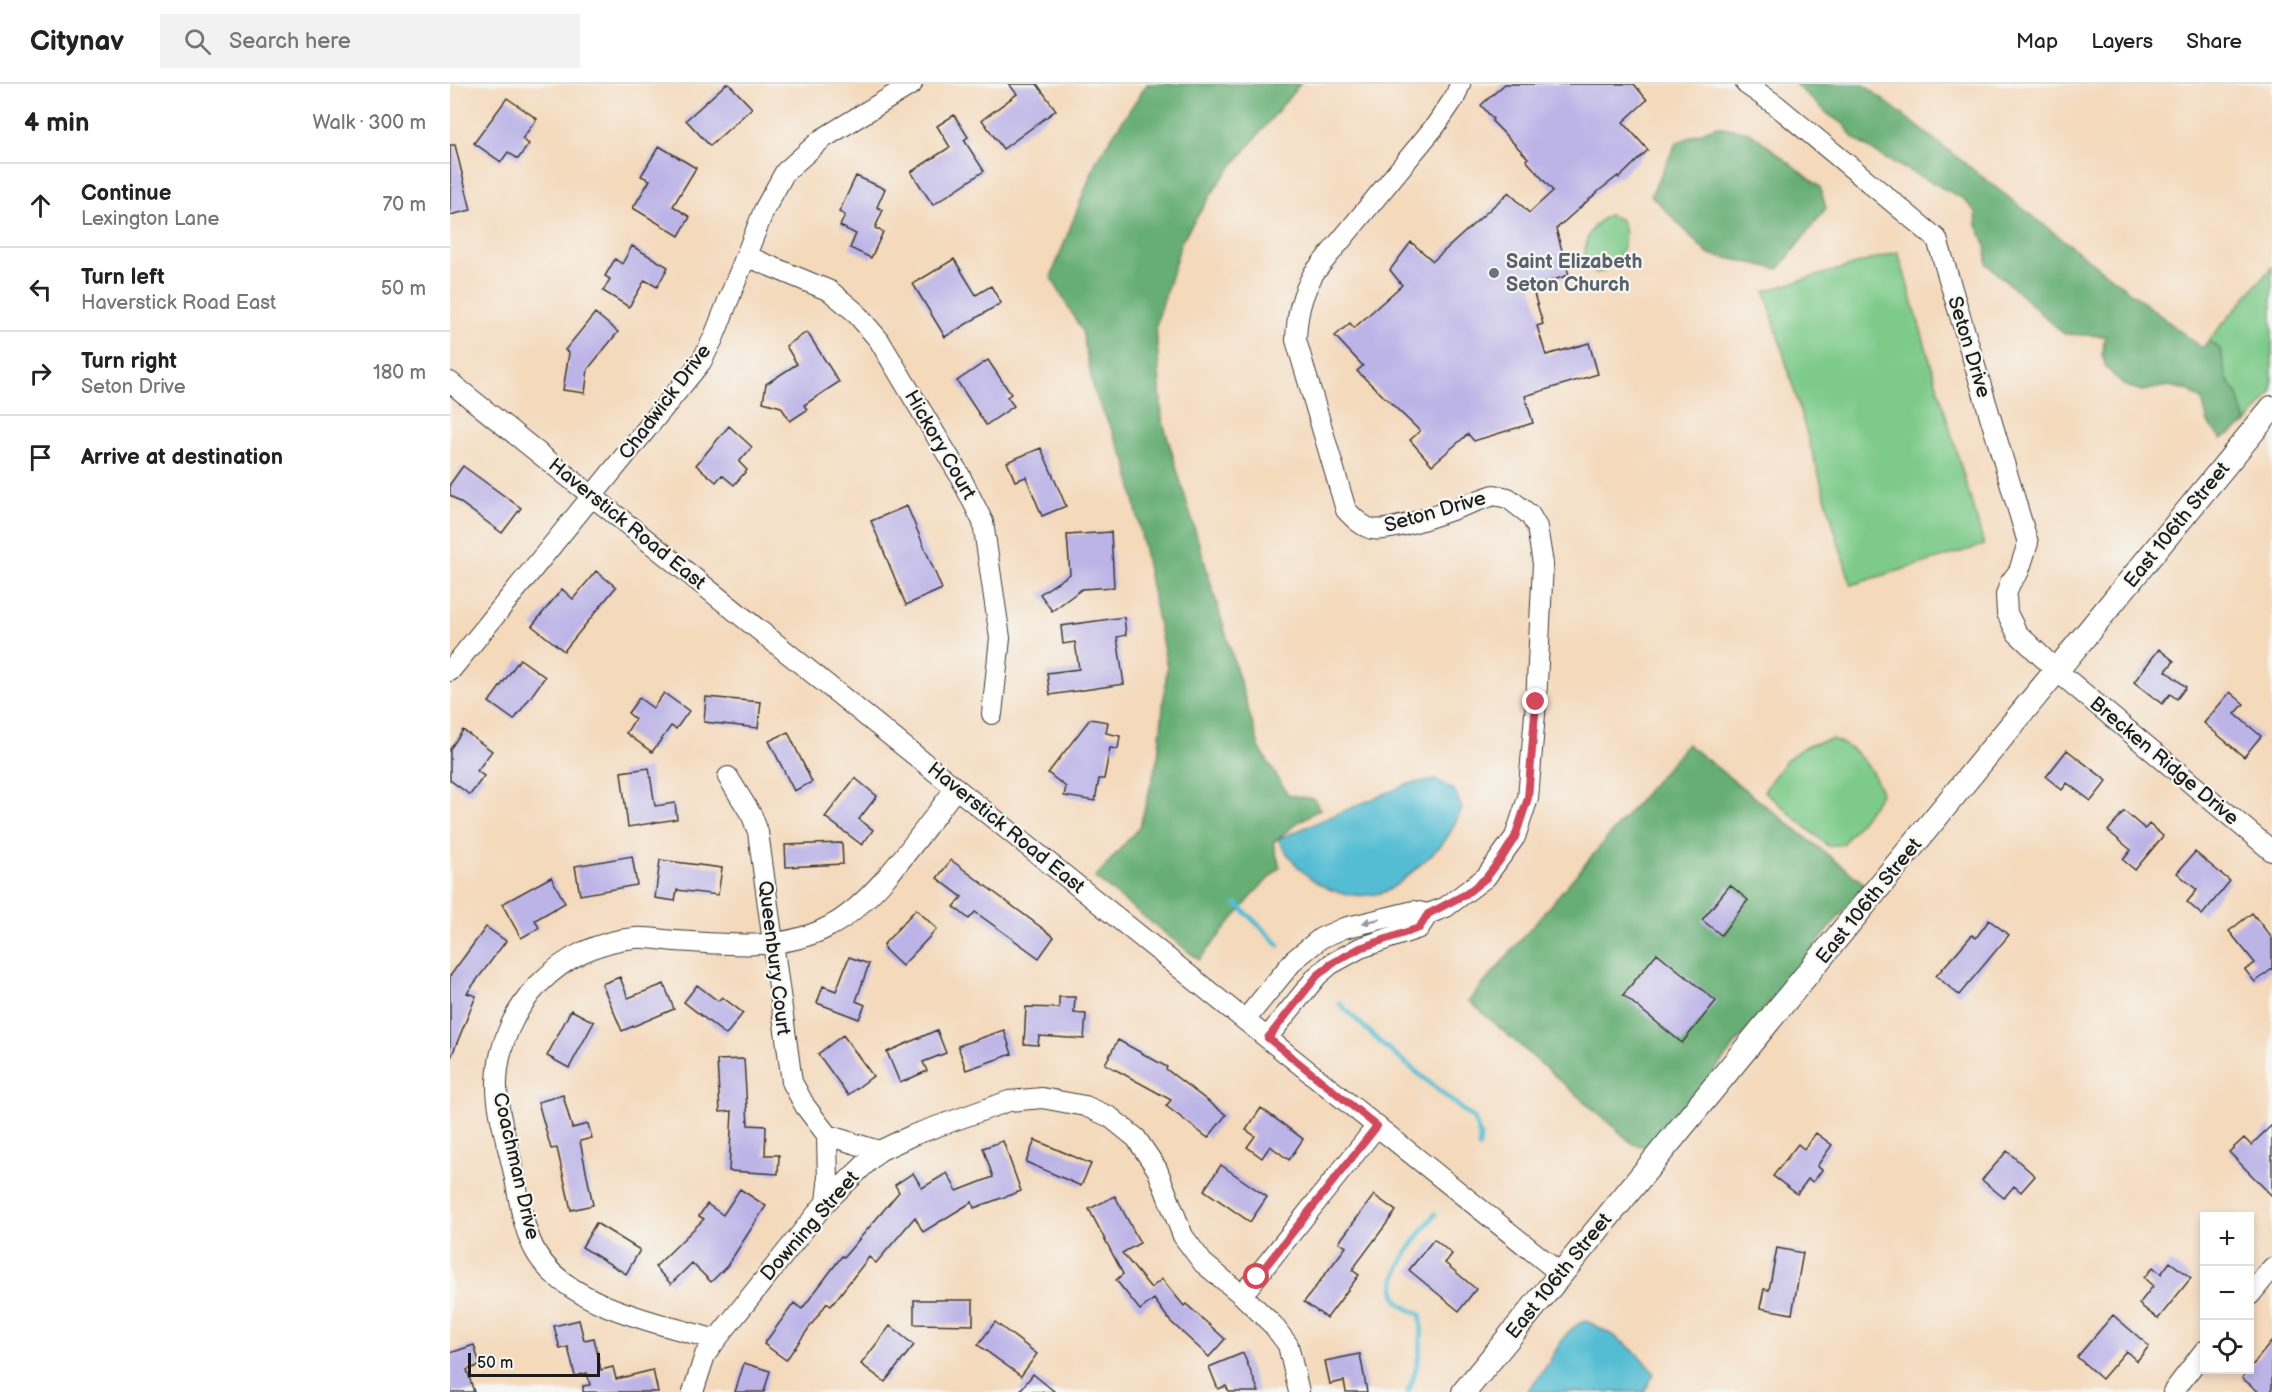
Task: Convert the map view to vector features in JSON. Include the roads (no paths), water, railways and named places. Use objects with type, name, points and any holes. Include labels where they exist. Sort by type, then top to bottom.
[{"type":"street","name":"Chadwick Drive","points":[[450,671],[701,362],[713,339],[764,210],[785,172],[822,139],[912,84]]},
{"type":"street","name":"Seton Drive","points":[[1268,1038],[1317,976],[1331,964],[1360,948],[1419,928],[1428,914],[1456,900],[1486,878],[1503,856],[1523,816],[1528,798],[1540,639],[1543,564],[1537,527],[1519,504],[1508,498],[1494,495],[1395,528],[1375,530],[1361,525],[1346,510],[1296,340],[1297,314],[1303,292],[1314,273],[1436,125],[1455,97],[1460,84]]},
{"type":"street","name":"Seton Drive","points":[[1746,84],[1776,105],[1936,239],[2028,543],[2019,571],[2010,583],[2006,596],[2007,613],[2017,633],[2057,671]]},
{"type":"street","name":"Hickory Court","points":[[746,255],[830,291],[854,311],[879,340],[959,474],[983,522],[1000,638],[992,714]]},
{"type":"street","name":"Haverstick Road East","points":[[450,382],[1561,1274]]},
{"type":"street","name":"East 106th Street","points":[[1464,1392],[2272,408]]},
{"type":"street","name":"Brecken Ridge Drive","points":[[2057,671],[2272,851]]},
{"type":"street","name":"Queenbury Court","points":[[728,777],[752,816],[758,832],[792,1082],[802,1101],[827,1135]]},
{"type":"street","name":"Coachman Drive","points":[[716,1340],[577,1294],[555,1277],[537,1253],[525,1224],[500,1108],[497,1081],[501,1052],[514,1016],[539,982],[569,958],[604,943],[637,938],[744,945],[772,944],[818,932],[848,916],[868,898],[956,788]]},
{"type":"street","name":"Seton Drive","points":[[1245,1020],[1294,960],[1321,938],[1344,928],[1414,911],[1428,914]]},
{"type":"street","name":"Downing Street","points":[[693,1392],[705,1354],[826,1202],[879,1151],[913,1135],[1009,1101],[1042,1098],[1085,1106],[1110,1117],[1136,1138],[1158,1169],[1183,1236],[1203,1263],[1242,1295],[1273,1325],[1288,1345],[1299,1392]]},
{"type":"street","points":[[1242,1295],[1377,1126]]},
{"type":"street","points":[[826,1202],[827,1135],[879,1151]]},
{"type":"street","points":[[2254,1290],[2272,1268]]},
{"type":"street","points":[[2173,1392],[2200,1357]]},
{"type":"water","points":[[1436,780],[1455,791],[1462,809],[1444,842],[1405,878],[1384,892],[1351,895],[1322,885],[1297,866],[1278,839],[1408,784]]},
{"type":"water","points":[[1586,1321],[1624,1343],[1648,1365],[1654,1374],[1644,1392],[1527,1392],[1542,1373],[1561,1341],[1578,1324]]},
{"type":"waterway","points":[[1237,904],[1279,945]]},
{"type":"waterway","points":[[1339,1003],[1381,1043],[1474,1119],[1480,1136],[1479,1147]]},
{"type":"waterway","points":[[1408,1392],[1419,1354],[1422,1333],[1420,1314],[1399,1302],[1394,1289],[1406,1254],[1435,1214]]},
{"type":"place","name":"Saint Elizabeth Seton Church","points":[[1494,273]]}]
